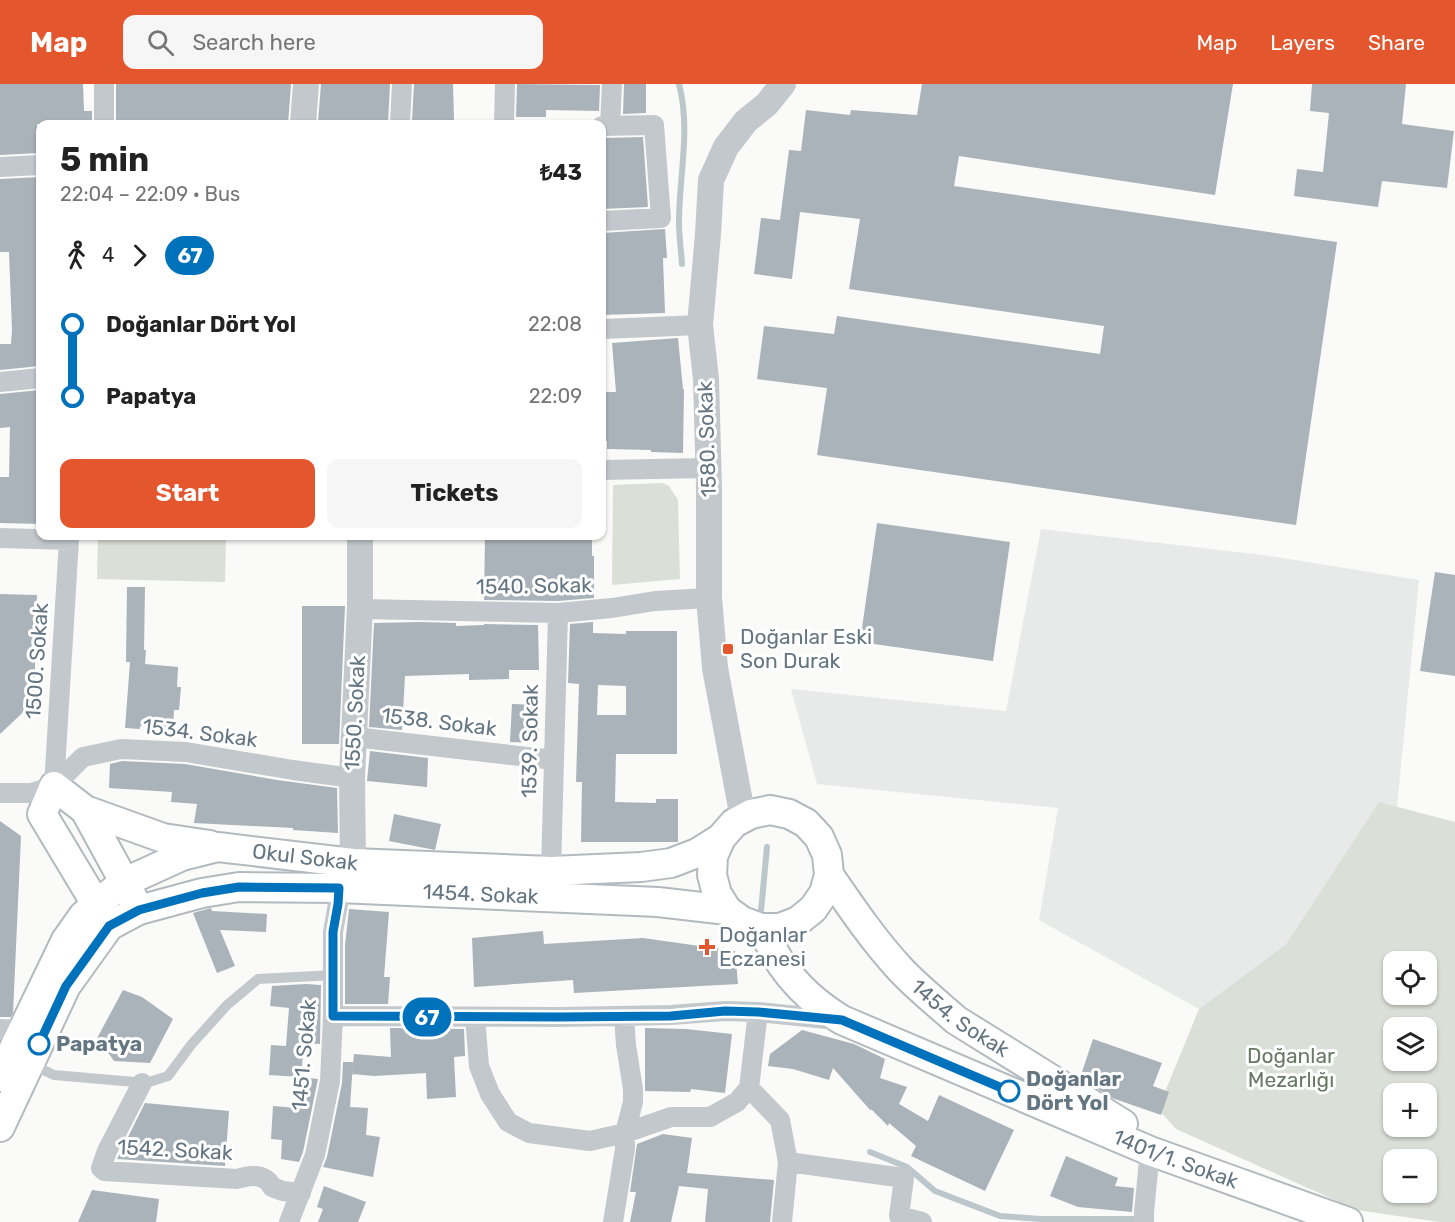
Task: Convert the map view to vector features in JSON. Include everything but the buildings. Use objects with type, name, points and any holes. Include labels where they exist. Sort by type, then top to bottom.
[{"type":"main road","points":[[0,1127],[102,915],[42,814],[54,786],[85,810],[163,838],[218,847]]},
{"type":"main road","points":[[85,810],[139,910]]},
{"type":"main road","points":[[770,810],[789,814],[806,823],[819,837],[827,855],[829,874],[824,893],[813,909],[798,921],[780,928],[761,928],[742,921],[727,910],[717,894],[712,875],[713,856],[721,837],[734,823],[743,818],[770,810]]},
{"type":"main road","name":"Okul Sokak","points":[[0,1077],[11,1030],[83,916],[102,915],[125,882],[182,856],[218,847],[352,863],[551,871],[641,867],[671,863],[697,853],[721,837]]},
{"type":"main road","name":"1454. Sokak","points":[[829,874],[858,917],[901,970],[956,1020],[1127,1127],[1150,1151]]},
{"type":"main road","name":"1454. Sokak","points":[[102,915],[139,910],[202,893],[239,887],[339,888],[658,902],[727,910]]},
{"type":"main road","points":[[761,928],[782,966],[824,1009],[842,1020]]},
{"type":"main road","name":"1401/1. Sokak","points":[[842,1020],[1150,1151],[1348,1222]]},
{"type":"main road","name":"1401/1. Sokak","points":[[1255,1189],[1299,1222]]},
{"type":"street","points":[[104,84],[104,120]]},
{"type":"street","points":[[303,120],[306,84]]},
{"type":"street","points":[[400,120],[402,84]]},
{"type":"street","points":[[503,120],[505,84]]},
{"type":"street","points":[[606,221],[661,218],[654,125],[606,126],[612,84]]},
{"type":"street","name":"1580. Sokak","points":[[743,818],[715,668],[709,598],[706,379],[700,326],[711,180],[726,147],[746,121],[767,104],[783,84]]},
{"type":"street","points":[[0,167],[36,165]]},
{"type":"street","points":[[606,329],[700,326]]},
{"type":"street","points":[[0,382],[36,378]]},
{"type":"street","points":[[606,470],[707,468]]},
{"type":"street","name":"1500. Sokak","points":[[0,538],[36,539]]},
{"type":"street","name":"1500. Sokak","points":[[54,786],[69,540]]},
{"type":"street","name":"1550. Sokak","points":[[339,888],[352,863],[352,778],[360,609],[360,540]]},
{"type":"street","name":"1540. Sokak","points":[[360,609],[558,613],[655,601],[709,598]]},
{"type":"street","name":"1539. Sokak","points":[[551,871],[558,613]]},
{"type":"street","name":"1538. Sokak","points":[[354,736],[554,760]]},
{"type":"street","name":"1534. Sokak","points":[[54,786],[82,757],[121,749],[186,752],[352,778]]},
{"type":"street","points":[[0,793],[31,793],[54,786]]},
{"type":"street","name":"1451. Sokak","points":[[289,1222],[315,1155],[330,1081],[334,975],[333,932],[339,888]]},
{"type":"street","name":"1401/1. Sokak","points":[[333,1016],[671,1016],[725,1011],[842,1020]]},
{"type":"street","points":[[475,1017],[479,1066],[490,1094],[508,1122],[529,1133],[590,1141],[625,1133],[671,1117],[710,1117],[737,1102],[748,1088],[758,1012]]},
{"type":"street","points":[[613,1222],[625,1149],[625,1133],[633,1102],[624,1016]]},
{"type":"street","name":"1542. Sokak","points":[[142,1083],[107,1151],[101,1168],[104,1171],[237,1179],[262,1176],[269,1180],[272,1186],[283,1191],[301,1192]]},
{"type":"street","points":[[748,1088],[780,1120],[788,1162],[782,1222]]},
{"type":"street","points":[[1144,1222],[1150,1151]]},
{"type":"street","points":[[788,1162],[904,1178],[898,1219],[922,1222]]},
{"type":"lane","points":[[30,1063],[54,1075],[146,1083],[168,1076],[191,1045],[220,1013],[258,978],[334,975]]},
{"type":"shaded area","points":[[1041,529],[1270,556],[1419,580],[1397,807],[1379,802],[1286,944],[1199,1009],[1039,920],[1058,808],[817,784],[791,689],[1006,711]]},
{"type":"green space","points":[[663,483],[669,486],[678,500],[680,579],[612,585],[613,485]]},
{"type":"green space","points":[[98,540],[226,540],[225,582],[97,579]]},
{"type":"green space","name":"Doğanlar Mezarlığı","points":[[1379,802],[1455,822],[1455,1222],[1439,1222],[1357,1210],[1176,1129],[1158,1109],[1199,1009],[1286,944]]},
{"type":"waterway","points":[[679,84],[684,118],[684,153],[679,205],[682,264]]},
{"type":"waterway","points":[[761,911],[767,847]]},
{"type":"waterway","points":[[870,1152],[907,1167],[935,1191],[1000,1216],[1041,1219],[1134,1219]]},
{"type":"bus line","name":"67","points":[[39,1044],[66,986],[109,926],[139,910],[202,893],[239,887],[339,888],[333,932],[333,1016],[671,1016],[725,1011],[842,1020],[1009,1091]]},
{"type":"place","name":"Doğanlar Eski Son Durak","points":[[728,649]]},
{"type":"place","name":"Doğanlar Eczanesi","points":[[707,947]]},
{"type":"place","name":"Papatya","points":[[39,1044]]},
{"type":"place","name":"Doğanlar Dört Yol","points":[[1009,1091]]}]
